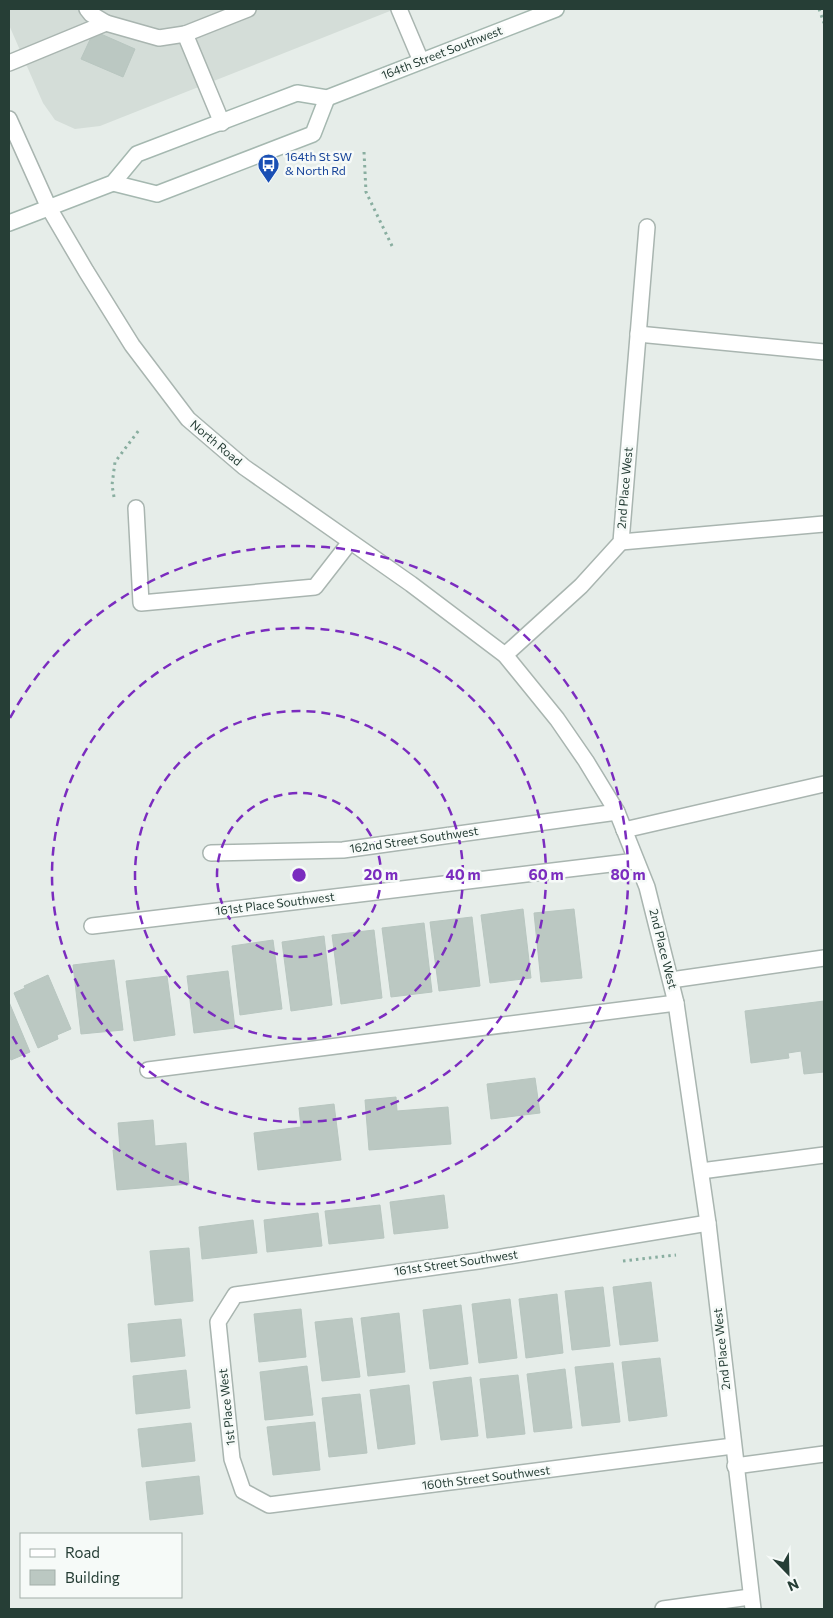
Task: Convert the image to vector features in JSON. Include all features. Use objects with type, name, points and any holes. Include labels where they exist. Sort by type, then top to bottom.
[{"type":"street","points":[[87,9],[91,14],[106,23],[159,38],[185,34],[248,9]]},
{"type":"street","points":[[399,9],[421,62]]},
{"type":"street","name":"164th Street Southwest","points":[[327,98],[556,9]]},
{"type":"street","points":[[9,63],[106,23]]},
{"type":"street","points":[[185,34],[222,123]]},
{"type":"street","points":[[9,223],[113,183],[138,154],[297,93],[327,98],[313,134],[156,194],[113,183]]},
{"type":"street","name":"North Road","points":[[9,119],[49,208],[132,345],[188,420],[244,467],[411,584],[504,655]]},
{"type":"street","name":"2nd Place West","points":[[647,227],[621,542],[581,586],[504,655],[557,719],[617,812],[647,887],[676,1003],[701,1170],[751,1603]]},
{"type":"street","points":[[638,334],[824,352]]},
{"type":"street","points":[[136,508],[141,602],[315,587],[350,542]]},
{"type":"street","points":[[621,542],[824,524]]},
{"type":"street","points":[[624,830],[824,784]]},
{"type":"street","name":"162nd Street Southwest","points":[[211,853],[343,850],[617,812]]},
{"type":"street","name":"161st Place Southwest","points":[[92,926],[636,861]]},
{"type":"street","points":[[671,980],[824,958]]},
{"type":"street","points":[[148,1070],[676,1003]]},
{"type":"street","points":[[701,1170],[824,1155]]},
{"type":"street","name":"161st Street Southwest","points":[[218,1322],[236,1295],[708,1224]]},
{"type":"street","name":"1st Place West","points":[[218,1322],[232,1459],[242,1491]]},
{"type":"street","name":"160th Street Southwest","points":[[242,1491],[269,1505],[733,1446]]},
{"type":"street","points":[[735,1466],[824,1454]]},
{"type":"street","points":[[663,1609],[751,1603]]},
{"type":"path","points":[[819,9],[824,23]]},
{"type":"path","points":[[364,152],[366,192],[393,248]]},
{"type":"path","points":[[114,497],[112,484],[115,462],[138,430]]},
{"type":"path","points":[[617,1262],[676,1255]]},
{"type":"shaded area","points":[[9,9],[395,9],[100,126],[75,129],[55,120],[43,103],[9,25]]},
{"type":"building","points":[[94,31],[135,49],[123,77],[81,59]]},
{"type":"building","points":[[523,909],[531,978],[490,983],[481,915]]},
{"type":"building","points":[[574,909],[582,978],[541,982],[534,913]]},
{"type":"building","points":[[472,917],[480,986],[439,991],[430,922]]},
{"type":"building","points":[[424,923],[432,992],[391,997],[382,928]]},
{"type":"building","points":[[374,930],[382,998],[341,1004],[332,935]]},
{"type":"building","points":[[324,936],[332,1005],[291,1011],[282,942]]},
{"type":"building","points":[[273,940],[282,1009],[240,1015],[232,946]]},
{"type":"building","points":[[114,960],[123,1030],[81,1034],[73,965]]},
{"type":"building","points":[[228,971],[235,1028],[194,1033],[187,976]]},
{"type":"building","points":[[48,975],[71,1029],[57,1035],[58,1039],[38,1048],[14,993],[25,988],[24,986]]},
{"type":"building","points":[[167,976],[175,1035],[134,1041],[126,981]]},
{"type":"building","points":[[824,1001],[824,1072],[804,1074],[801,1051],[788,1053],[789,1058],[751,1063],[745,1011]]},
{"type":"building","points":[[9,1002],[30,1052],[11,1060],[9,1056]]},
{"type":"building","points":[[535,1078],[540,1113],[491,1119],[487,1084]]},
{"type":"building","points":[[396,1097],[397,1111],[448,1107],[451,1144],[369,1150],[365,1100]]},
{"type":"building","points":[[334,1104],[341,1160],[258,1170],[254,1133],[301,1127],[299,1108]]},
{"type":"building","points":[[153,1120],[155,1146],[186,1143],[189,1184],[117,1190],[113,1150],[120,1149],[118,1123]]},
{"type":"building","points":[[444,1195],[448,1228],[394,1234],[390,1202]]},
{"type":"building","points":[[380,1205],[384,1238],[329,1244],[325,1211]]},
{"type":"building","points":[[318,1213],[322,1246],[267,1252],[264,1220]]},
{"type":"building","points":[[253,1220],[257,1253],[202,1259],[199,1227]]},
{"type":"building","points":[[189,1248],[193,1301],[155,1305],[150,1251]]},
{"type":"building","points":[[651,1282],[658,1341],[620,1345],[613,1287]]},
{"type":"building","points":[[603,1287],[610,1346],[572,1350],[565,1291]]},
{"type":"building","points":[[557,1294],[563,1353],[526,1358],[519,1299]]},
{"type":"building","points":[[510,1299],[517,1358],[479,1363],[472,1304]]},
{"type":"building","points":[[461,1305],[468,1364],[430,1369],[423,1310]]},
{"type":"building","points":[[301,1309],[306,1357],[259,1362],[254,1314]]},
{"type":"building","points":[[399,1313],[405,1372],[368,1376],[361,1318]]},
{"type":"building","points":[[352,1318],[360,1377],[322,1381],[315,1322]]},
{"type":"building","points":[[181,1319],[185,1356],[131,1362],[128,1324]]},
{"type":"building","points":[[660,1358],[667,1416],[629,1421],[622,1362]]},
{"type":"building","points":[[613,1363],[620,1422],[582,1426],[575,1367]]},
{"type":"building","points":[[307,1366],[313,1415],[265,1420],[260,1372]]},
{"type":"building","points":[[565,1369],[572,1428],[534,1432],[527,1374]]},
{"type":"building","points":[[186,1370],[190,1408],[136,1414],[133,1376]]},
{"type":"building","points":[[518,1375],[525,1434],[487,1438],[480,1379]]},
{"type":"building","points":[[471,1377],[478,1436],[441,1440],[433,1382]]},
{"type":"building","points":[[409,1385],[415,1444],[378,1449],[370,1390]]},
{"type":"building","points":[[360,1394],[367,1453],[329,1457],[322,1398]]},
{"type":"building","points":[[315,1422],[320,1470],[273,1475],[267,1427]]},
{"type":"building","points":[[191,1423],[195,1461],[142,1467],[138,1429]]},
{"type":"building","points":[[199,1476],[203,1514],[150,1520],[146,1482]]},
{"type":"place","name":"164th St SW & North Rd","points":[[269,183]]}]
